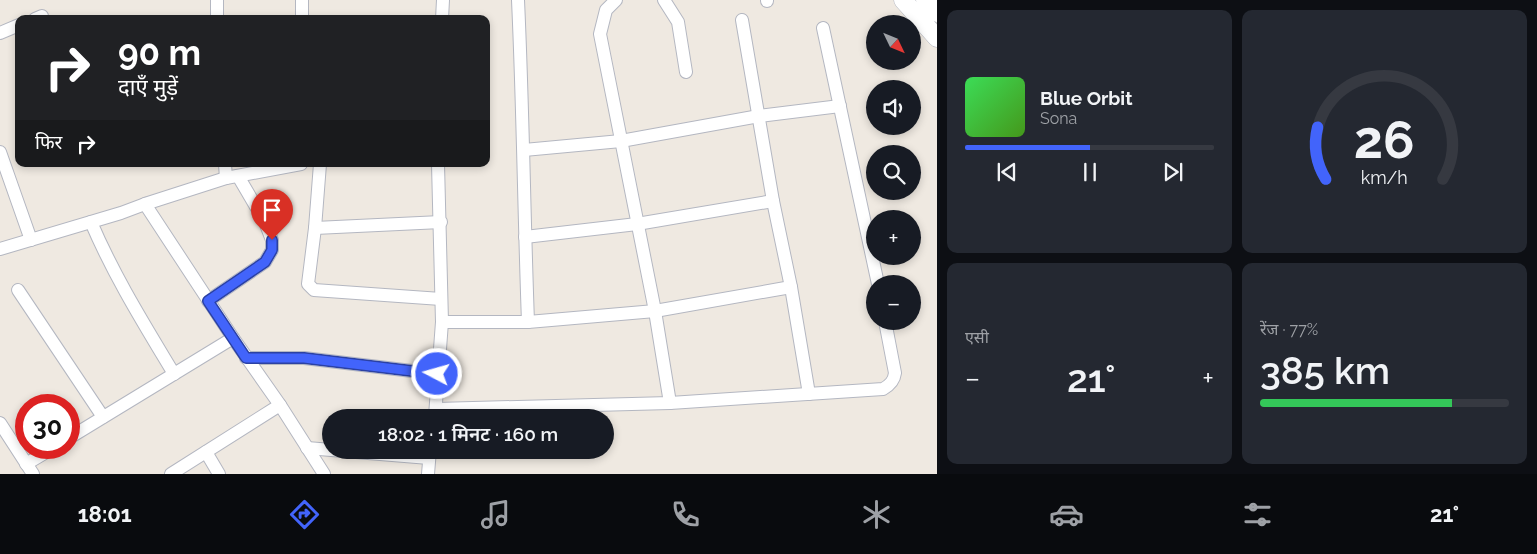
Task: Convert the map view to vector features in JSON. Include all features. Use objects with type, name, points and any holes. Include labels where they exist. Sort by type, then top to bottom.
[{"type":"main road","points":[[903,0],[937,38]]},
{"type":"main road","points":[[925,0],[937,13]]},
{"type":"street","points":[[217,0],[217,15]]},
{"type":"street","points":[[302,0],[302,15]]},
{"type":"street","points":[[442,15],[443,0]]},
{"type":"street","points":[[518,0],[528,322]]},
{"type":"street","points":[[616,0],[606,10],[600,34],[655,311],[670,403]]},
{"type":"street","points":[[664,0],[678,22],[686,72]]},
{"type":"street","points":[[742,20],[773,201],[810,394]]},
{"type":"street","points":[[0,33],[15,27]]},
{"type":"street","points":[[823,28],[876,275]]},
{"type":"street","points":[[524,150],[621,141],[759,116],[840,106]]},
{"type":"street","points":[[0,152],[31,240]]},
{"type":"street","points":[[208,301],[265,262],[272,250],[272,240],[265,222],[227,167]]},
{"type":"street","points":[[0,249],[232,177],[285,167]]},
{"type":"street","points":[[320,167],[308,284],[314,290],[441,299]]},
{"type":"street","points":[[435,409],[442,322],[438,167]]},
{"type":"street","points":[[525,238],[637,224],[773,201]]},
{"type":"street","points":[[145,204],[324,474]]},
{"type":"street","points":[[91,222],[127,298],[174,374]]},
{"type":"street","points":[[315,228],[440,222]]},
{"type":"street","points":[[442,322],[528,322],[655,311],[791,287]]},
{"type":"street","points":[[18,290],[103,417]]},
{"type":"street","points":[[529,409],[670,403],[883,389],[890,384],[895,373],[887,330]]},
{"type":"street","points":[[80,431],[233,338]]},
{"type":"street","points":[[246,358],[304,358],[437,374]]},
{"type":"street","points":[[171,474],[280,405]]},
{"type":"street","points":[[0,423],[30,469],[41,459]]},
{"type":"street","points":[[307,448],[322,449]]},
{"type":"street","points":[[206,452],[219,474]]},
{"type":"street","points":[[428,474],[429,459]]},
{"type":"route","points":[[272,240],[272,250],[265,262],[208,301],[246,358],[304,358],[437,374]]}]
